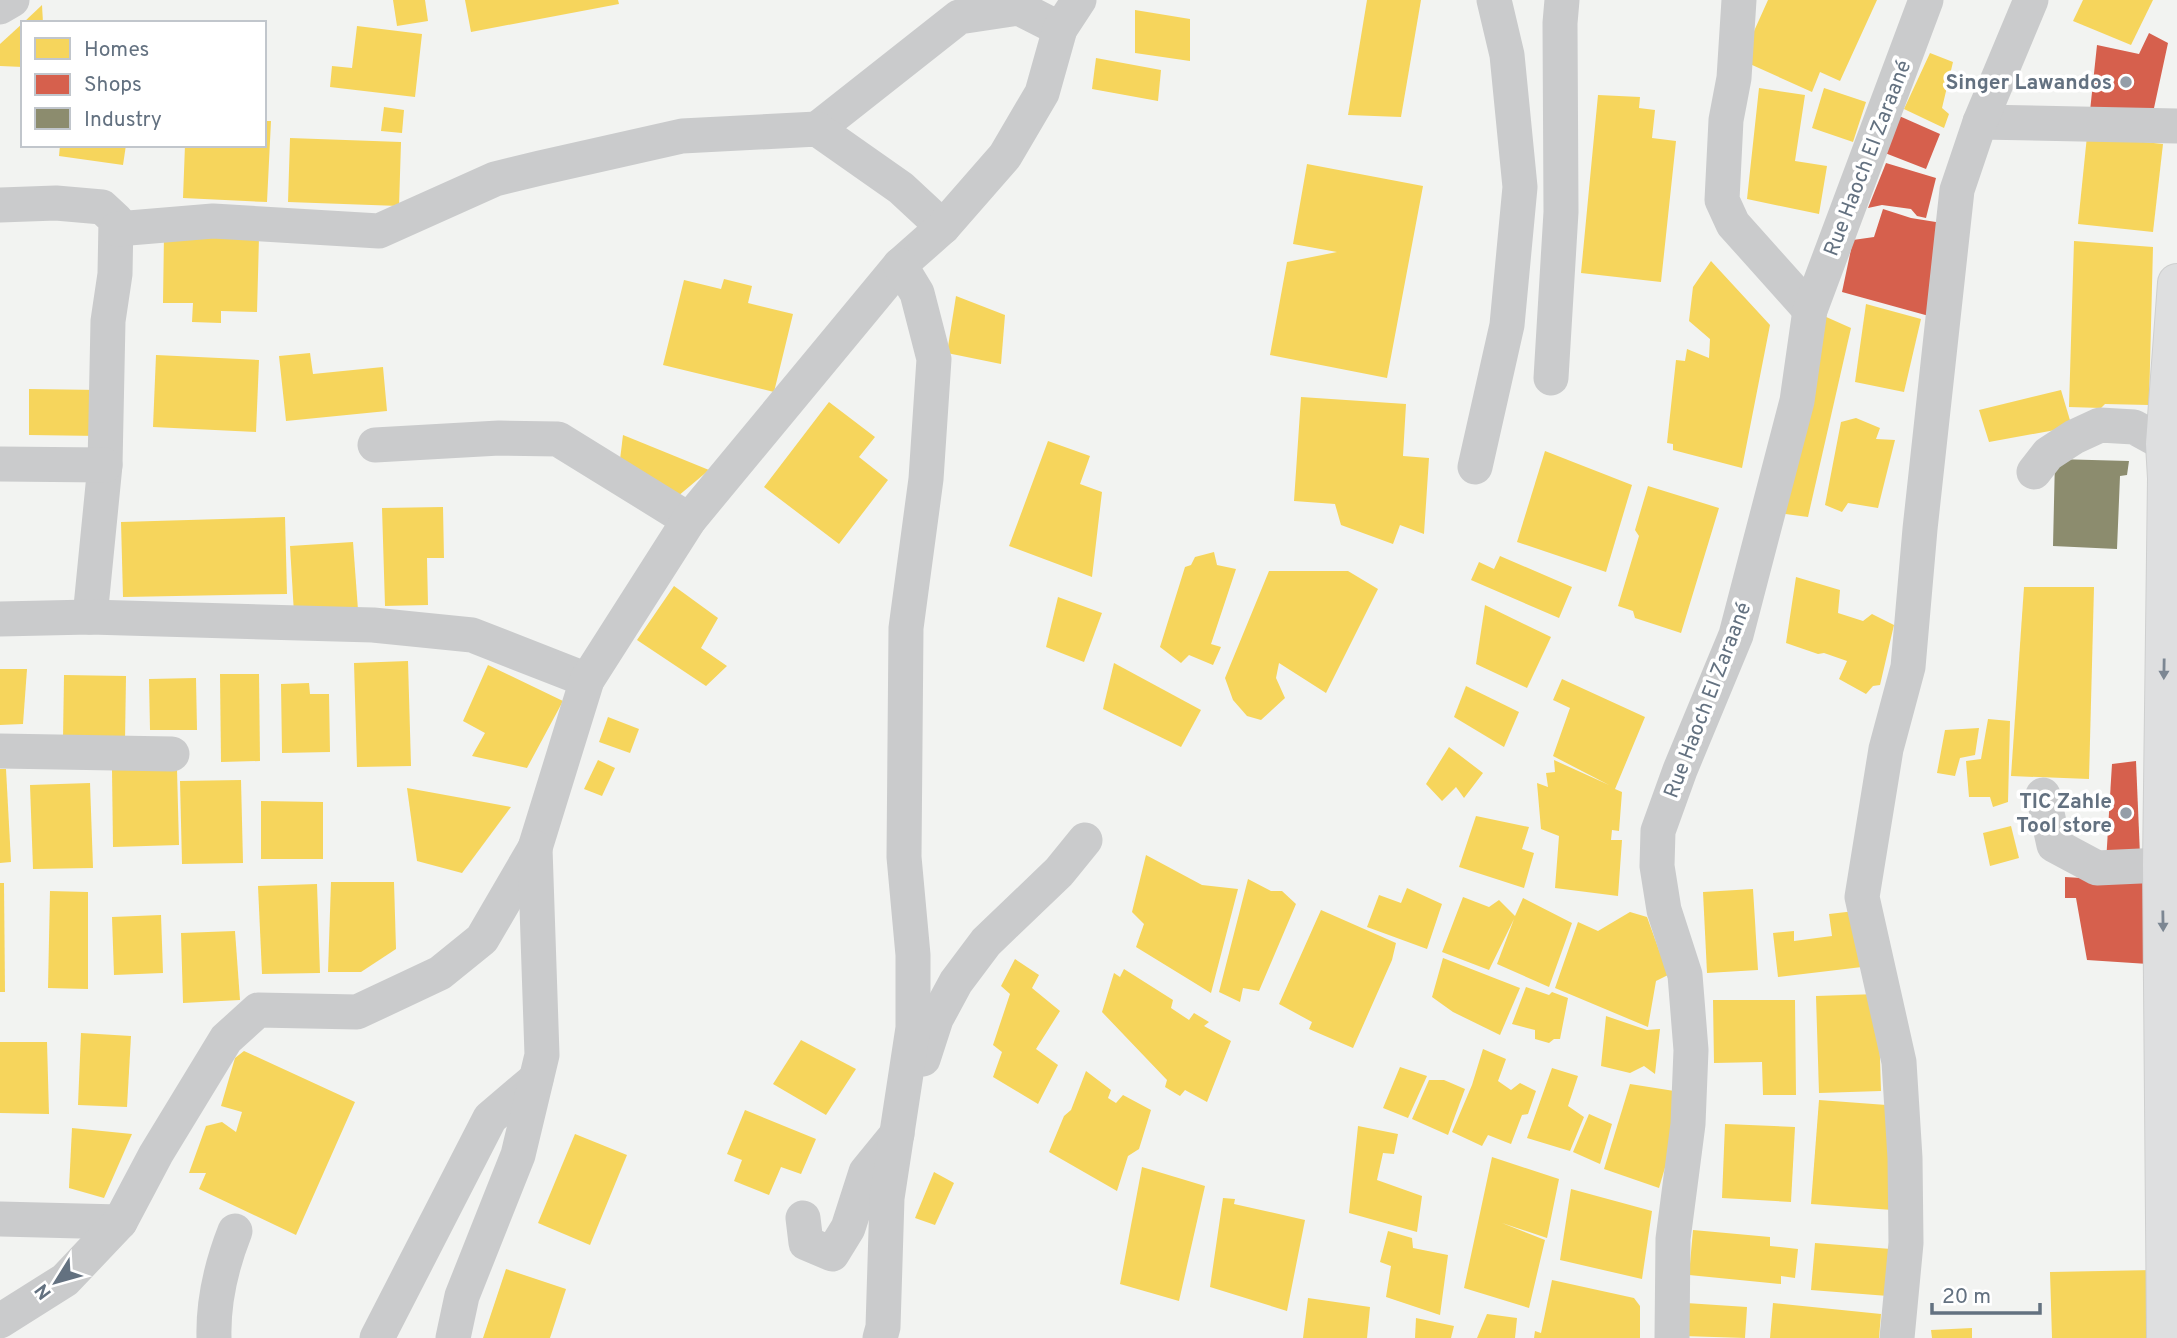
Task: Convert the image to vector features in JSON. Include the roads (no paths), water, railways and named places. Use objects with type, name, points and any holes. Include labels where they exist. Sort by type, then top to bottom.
[{"type":"highway","points":[[2170,1336],[2162,865],[2170,467],[2177,283]]},
{"type":"street","points":[[0,7],[12,0]]},
{"type":"street","points":[[0,1321],[65,1280],[120,1223],[156,1154],[226,1039],[258,1010],[357,1012],[440,973],[482,939],[535,848],[587,680],[689,520],[901,265],[943,227],[1005,156],[1042,93],[1060,29],[1079,0]]},
{"type":"street","points":[[1475,467],[1507,325],[1520,187],[1507,55],[1494,0]]},
{"type":"street","points":[[1551,378],[1562,212],[1562,0]]},
{"type":"street","points":[[1740,0],[1734,78],[1726,120],[1722,200],[1733,224],[1810,310]]},
{"type":"street","name":"Rue Haoch El Zaraané","points":[[1672,1338],[1673,1239],[1688,1124],[1691,1050],[1685,975],[1664,910],[1657,866],[1658,831],[1680,770],[1736,635],[1797,401],[1810,310],[1926,0]]},
{"type":"street","points":[[1897,1338],[1906,1243],[1905,1158],[1899,1062],[1862,897],[1886,749],[1908,667],[1920,529],[1957,190],[1980,122],[2031,0]]},
{"type":"street","points":[[117,229],[213,221],[379,231],[495,179],[540,168],[682,136],[817,129],[959,17],[1019,8],[1060,29]]},
{"type":"street","points":[[1980,122],[2177,125]]},
{"type":"street","points":[[817,129],[901,188],[943,227]]},
{"type":"street","points":[[0,205],[56,203],[102,207],[116,219],[108,321],[105,465],[90,617]]},
{"type":"street","points":[[880,1338],[883,1327],[887,1198],[913,1028],[913,955],[904,856],[906,628],[926,479],[934,359],[917,293],[901,265]]},
{"type":"street","points":[[2034,472],[2048,454],[2074,437],[2100,425],[2134,427],[2170,467]]},
{"type":"street","points":[[375,445],[499,438],[558,439],[689,520]]},
{"type":"street","points":[[0,464],[105,465]]},
{"type":"street","points":[[0,619],[90,617],[373,625],[472,635],[587,680]]},
{"type":"street","points":[[0,751],[172,754]]},
{"type":"street","points":[[2043,795],[2054,845],[2074,857],[2096,868],[2162,865]]},
{"type":"street","points":[[905,1079],[920,1067],[936,1019],[956,982],[986,942],[1059,872],[1084,840]]},
{"type":"street","points":[[453,1338],[462,1296],[517,1155],[542,1055],[535,848]]},
{"type":"street","points":[[377,1338],[490,1118],[536,1079]]},
{"type":"street","points":[[803,1218],[806,1243],[832,1254],[848,1228],[866,1172],[897,1134]]},
{"type":"street","points":[[0,1220],[120,1223]]},
{"type":"street","points":[[214,1338],[213,1321],[226,1255],[235,1231]]},
{"type":"place","name":"Singer Lawandos","points":[[2126,82]]},
{"type":"place","name":"TIC Zahle Tool store","points":[[2126,813]]}]
